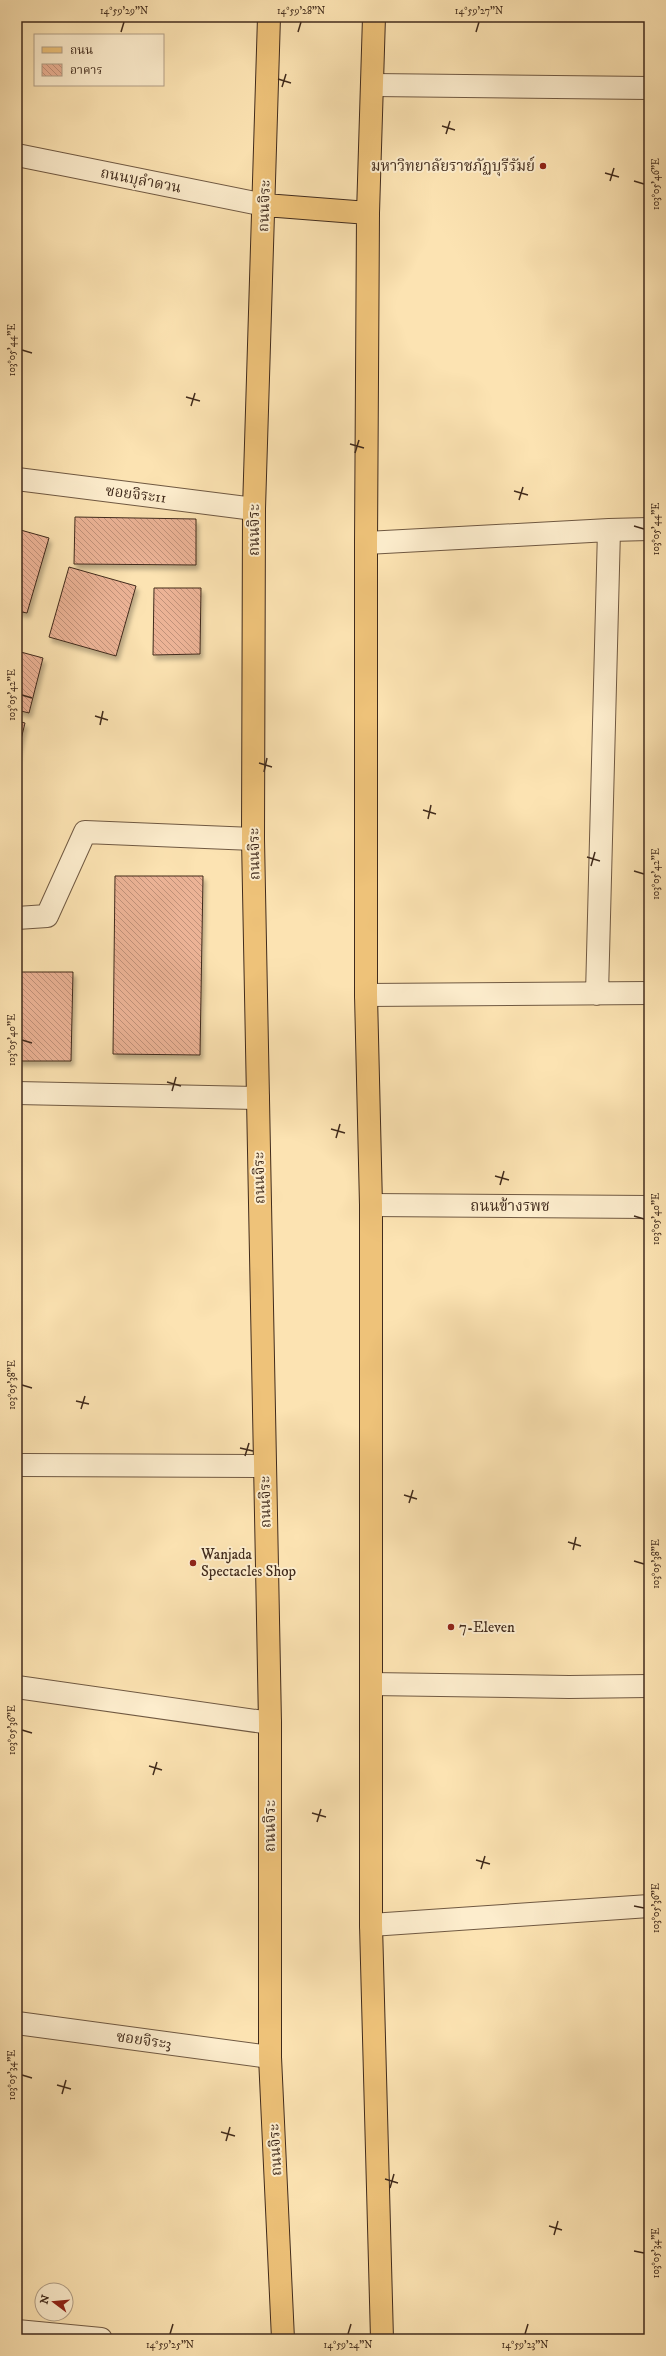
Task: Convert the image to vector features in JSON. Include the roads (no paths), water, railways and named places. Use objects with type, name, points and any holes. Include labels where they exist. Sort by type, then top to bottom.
[{"type":"main road","name":"ถนนจิระ","points":[[269,17],[265,205],[254,509],[253,839],[270,1723],[270,2057],[283,2339]]},
{"type":"main road","points":[[374,17],[374,85],[368,213],[366,995],[371,1205],[371,1925],[382,2339]]},
{"type":"main road","points":[[265,205],[368,213]]},
{"type":"street","points":[[374,85],[649,88]]},
{"type":"street","name":"ถนนบุลำดวน","points":[[17,155],[265,205]]},
{"type":"street","name":"ซอยจิระ11","points":[[17,479],[254,509]]},
{"type":"street","points":[[366,543],[649,529]]},
{"type":"street","points":[[597,994],[609,530]]},
{"type":"street","points":[[17,918],[47,916],[85,832],[253,839]]},
{"type":"street","points":[[366,995],[649,993]]},
{"type":"street","points":[[17,1093],[258,1098]]},
{"type":"street","name":"ถนนข้างรพช","points":[[371,1205],[649,1207]]},
{"type":"street","points":[[23,1465],[264,1466]]},
{"type":"street","points":[[371,1684],[569,1687],[649,1686]]},
{"type":"street","points":[[17,1687],[270,1723]]},
{"type":"street","points":[[371,1925],[649,1906]]},
{"type":"street","name":"ซอยจิระ3","points":[[17,2023],[270,2057]]},
{"type":"street","points":[[17,2331],[101,2339]]},
{"type":"place","name":"มหาวิทยาลัยราชภัฏบุรีรัมย์","points":[[543,166]]},
{"type":"place","name":"Wanjada Spectacles Shop","points":[[193,1563]]},
{"type":"place","name":"7-Eleven","points":[[451,1627]]}]
